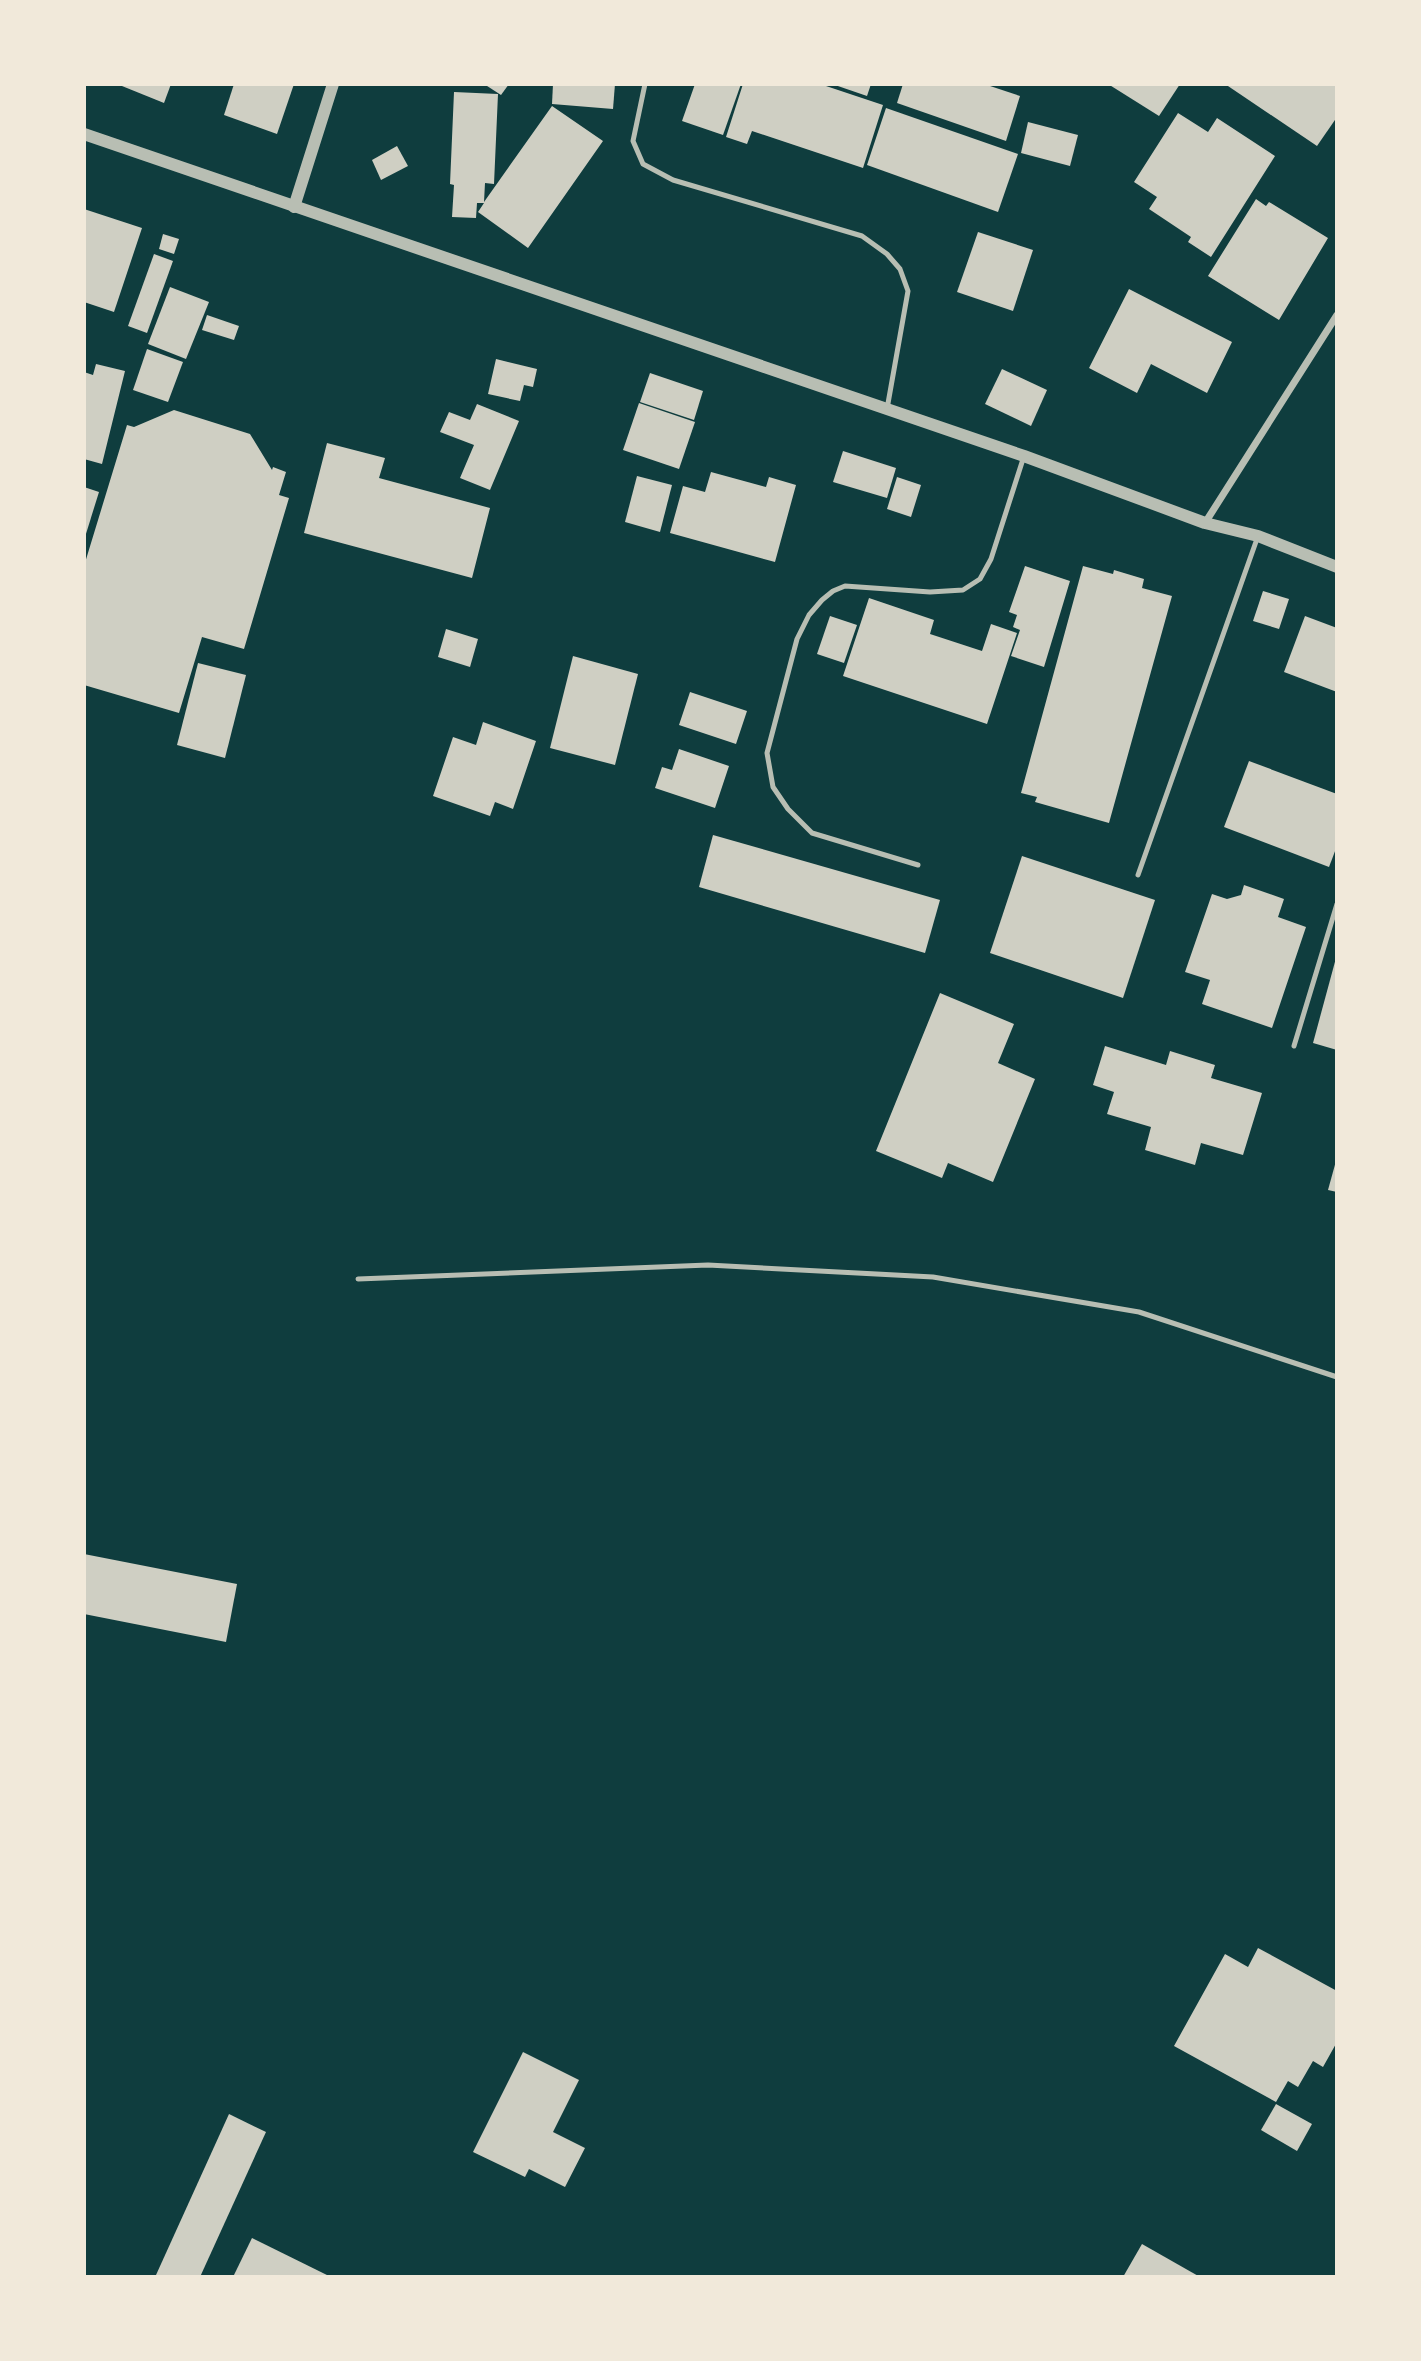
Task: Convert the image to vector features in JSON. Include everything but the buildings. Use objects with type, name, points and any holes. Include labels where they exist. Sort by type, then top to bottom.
[{"type":"street","points":[[294,207],[333,84]]},
{"type":"street","points":[[84,134],[1024,456],[1205,523],[1258,536],[1337,566]]},
{"type":"street","points":[[1205,523],[1337,315]]},
{"type":"lane","points":[[645,84],[633,141],[643,164],[673,180],[862,236],[887,254],[900,269],[908,291],[887,409]]},
{"type":"lane","points":[[918,865],[812,833],[773,787],[767,752],[797,639],[809,615],[833,591],[845,586],[930,592],[962,590],[980,579],[991,559],[1024,456]]},
{"type":"lane","points":[[1138,875],[1258,536]]},
{"type":"lane","points":[[1294,1046],[1337,904]]},
{"type":"lane","points":[[358,1279],[708,1265],[933,1277],[1139,1312],[1337,1377]]}]
